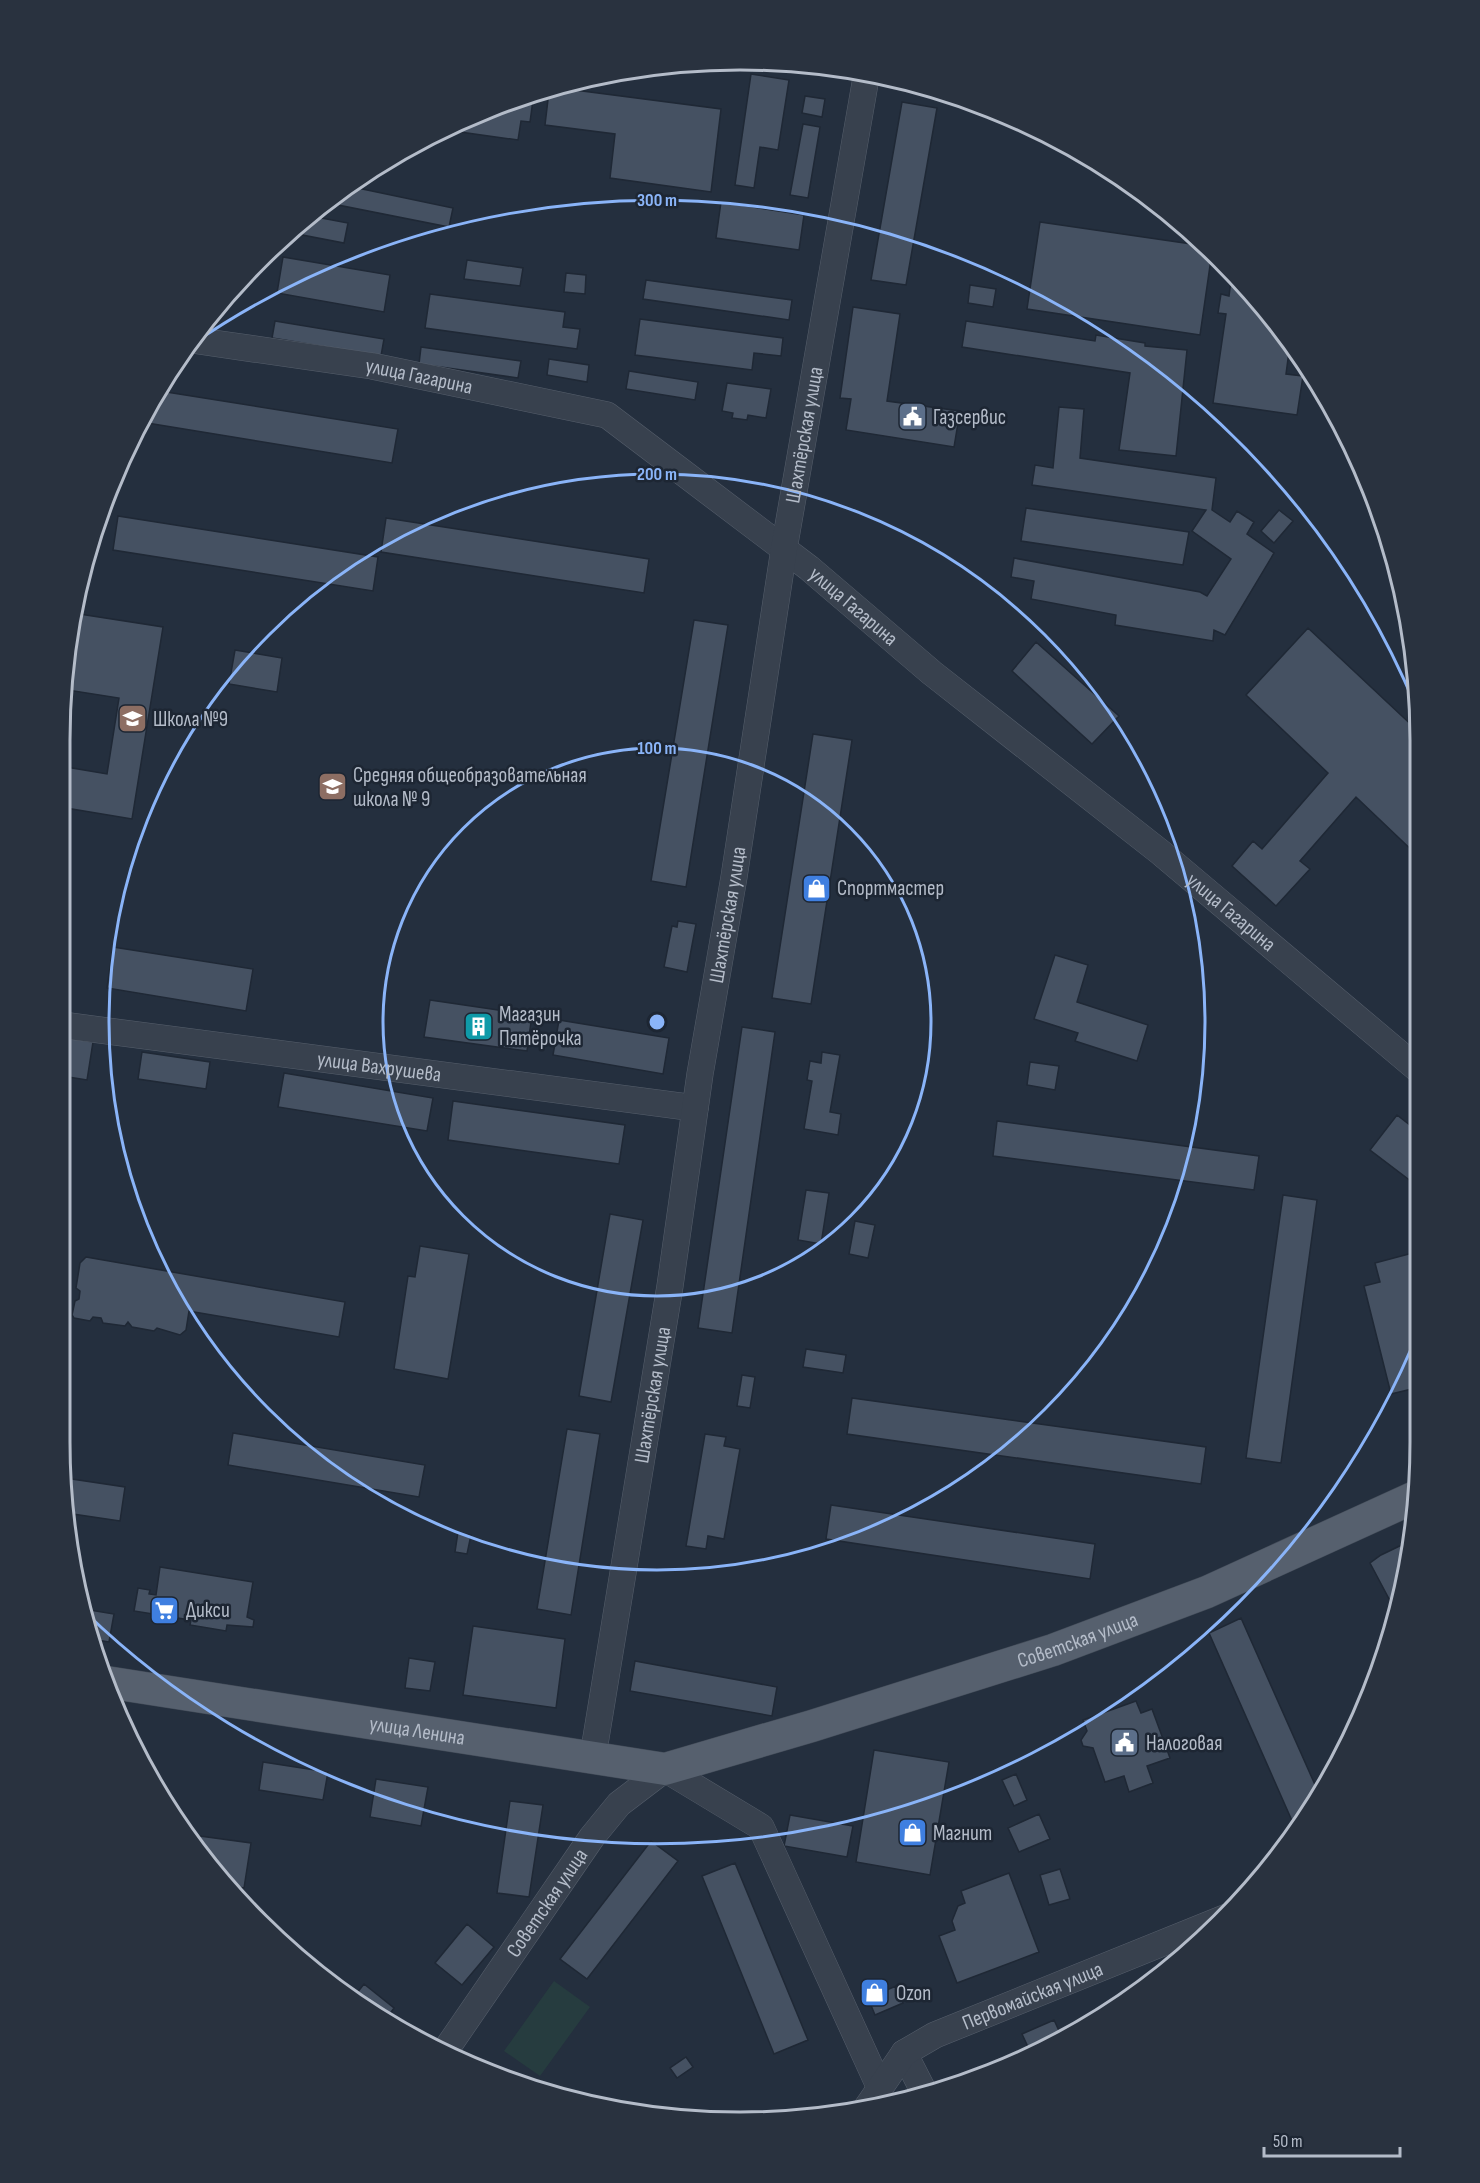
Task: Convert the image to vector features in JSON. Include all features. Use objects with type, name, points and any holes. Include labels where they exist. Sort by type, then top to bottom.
[{"type":"main road","name":"Советская улица","points":[[728,1752],[1053,1650],[1207,1592],[1407,1501]]},
{"type":"main road","name":"улица Ленина","points":[[115,1683],[665,1769],[728,1752]]},
{"type":"street","name":"Шахтёрская улица","points":[[593,1756],[670,1286],[695,1108],[726,933],[784,549],[865,82]]},
{"type":"street","name":"улица Гагарина","points":[[202,341],[372,366],[607,415],[784,549],[932,673],[1160,852],[1410,1063]]},
{"type":"street","name":"улица Вахрушева","points":[[70,1025],[695,1108]]},
{"type":"street","name":"Советская улица","points":[[450,2046],[592,1837],[619,1804],[665,1769]]},
{"type":"street","points":[[665,1769],[761,1827],[880,2088]]},
{"type":"street","name":"Первомайская улица","points":[[872,2100],[904,2053],[935,2035],[1177,1946]]},
{"type":"street","points":[[904,2053],[922,2087]]},
{"type":"green space","points":[[554,1981],[590,2007],[540,2076],[504,2051]]},
{"type":"building","points":[[751,74],[789,80],[778,150],[760,147],[754,188],[735,185]]},
{"type":"building","points":[[578,90],[721,109],[711,192],[610,178],[615,134],[545,125],[548,99]]},
{"type":"building","points":[[805,96],[825,99],[822,117],[802,113]]},
{"type":"building","points":[[902,102],[937,108],[906,285],[871,280]]},
{"type":"building","points":[[532,104],[530,122],[521,121],[518,140],[461,132]]},
{"type":"building","points":[[803,124],[820,127],[808,198],[790,195]]},
{"type":"building","points":[[360,189],[453,208],[449,227],[338,205]]},
{"type":"building","points":[[721,202],[804,215],[799,250],[716,238]]},
{"type":"building","points":[[321,218],[348,223],[344,243],[302,235]]},
{"type":"building","points":[[1040,222],[1188,244],[1210,264],[1200,335],[1027,309]]},
{"type":"building","points":[[283,257],[390,275],[384,312],[277,293]]},
{"type":"building","points":[[467,260],[523,268],[520,286],[464,279]]},
{"type":"building","points":[[566,273],[586,275],[585,294],[564,292]]},
{"type":"building","points":[[646,280],[792,300],[789,320],[643,299]]},
{"type":"building","points":[[970,285],[996,289],[993,307],[968,303]]},
{"type":"building","points":[[1230,286],[1271,332],[1288,356],[1286,374],[1303,377],[1297,415],[1213,403],[1226,314],[1218,313],[1221,294],[1229,296]]},
{"type":"building","points":[[430,294],[565,312],[563,327],[580,329],[577,349],[425,328]]},
{"type":"building","points":[[853,307],[900,314],[887,401],[960,411],[954,447],[846,430],[851,399],[840,398]]},
{"type":"building","points":[[640,319],[783,338],[781,356],[754,353],[752,370],[635,355]]},
{"type":"building","points":[[275,321],[384,339],[381,356],[272,338]]},
{"type":"building","points":[[966,321],[1095,341],[1096,335],[1145,343],[1145,346],[1187,350],[1176,456],[1119,450],[1130,373],[962,347]]},
{"type":"building","points":[[421,347],[521,361],[518,378],[419,364]]},
{"type":"building","points":[[549,359],[589,365],[587,382],[547,375]]},
{"type":"building","points":[[629,371],[698,382],[695,400],[626,389]]},
{"type":"building","points":[[727,383],[771,389],[766,418],[748,415],[747,420],[732,418],[733,413],[722,411]]},
{"type":"building","points":[[168,392],[398,429],[392,463],[150,424]]},
{"type":"building","points":[[1059,407],[1084,409],[1080,458],[1216,478],[1212,510],[1230,522],[1237,511],[1254,522],[1247,534],[1274,553],[1225,635],[1214,630],[1213,641],[1115,625],[1116,615],[1031,599],[1034,581],[1011,577],[1014,558],[1200,592],[1207,596],[1231,559],[1192,531],[1206,510],[1032,485],[1035,465],[1053,468]]},
{"type":"building","points":[[1026,508],[1189,532],[1183,565],[1021,541]]},
{"type":"building","points":[[1279,510],[1293,521],[1274,543],[1261,531]]},
{"type":"building","points":[[118,516],[378,557],[373,591],[113,550]]},
{"type":"building","points":[[386,518],[649,559],[644,593],[381,552]]},
{"type":"building","name":"Школа №9","points":[[82,614],[163,627],[132,819],[70,809],[70,768],[107,774],[119,698],[72,691]]},
{"type":"building","points":[[694,620],[728,625],[686,887],[651,881]]},
{"type":"building","points":[[1308,628],[1409,723],[1410,848],[1356,797],[1300,861],[1310,869],[1276,906],[1232,866],[1253,841],[1262,849],[1328,773],[1246,695]]},
{"type":"building","points":[[1036,642],[1119,716],[1092,744],[1012,671]]},
{"type":"building","points":[[235,650],[282,658],[277,692],[229,684]]},
{"type":"building","points":[[813,734],[852,740],[811,1004],[772,998]]},
{"type":"building","points":[[678,921],[696,924],[687,972],[664,967],[672,926],[677,927]]},
{"type":"building","points":[[113,947],[253,969],[246,1011],[107,988]]},
{"type":"building","points":[[1055,955],[1088,965],[1077,1002],[1148,1025],[1137,1061],[1075,1041],[1078,1033],[1034,1019]]},
{"type":"building","name":"Магазин Пятёрочка","points":[[430,1000],[532,1015],[527,1051],[424,1037]]},
{"type":"building","points":[[559,1020],[669,1038],[663,1074],[553,1055]]},
{"type":"building","points":[[742,1027],[775,1032],[732,1333],[698,1328]]},
{"type":"building","points":[[70,1038],[93,1042],[87,1080],[70,1077]]},
{"type":"building","points":[[142,1052],[210,1062],[206,1089],[138,1079]]},
{"type":"building","points":[[822,1052],[840,1055],[830,1112],[841,1114],[838,1135],[804,1129],[812,1081],[807,1080],[810,1061],[821,1063]]},
{"type":"building","points":[[1030,1062],[1059,1066],[1055,1090],[1027,1085]]},
{"type":"building","points":[[284,1073],[433,1098],[427,1131],[278,1107]]},
{"type":"building","points":[[453,1101],[625,1125],[619,1164],[448,1140]]},
{"type":"building","points":[[1397,1115],[1410,1125],[1410,1180],[1370,1150]]},
{"type":"building","points":[[997,1121],[1259,1156],[1254,1190],[993,1156]]},
{"type":"building","points":[[806,1190],[829,1193],[821,1244],[798,1240]]},
{"type":"building","points":[[1283,1195],[1317,1200],[1281,1463],[1246,1458]]},
{"type":"building","points":[[610,1214],[643,1220],[611,1402],[579,1396]]},
{"type":"building","points":[[855,1221],[875,1225],[868,1258],[849,1254]]},
{"type":"building","points":[[420,1246],[469,1254],[448,1379],[394,1369],[408,1276],[415,1277]]},
{"type":"building","points":[[1410,1254],[1410,1389],[1391,1394],[1364,1286],[1380,1282],[1375,1263]]},
{"type":"building","points":[[86,1257],[345,1302],[339,1337],[189,1311],[186,1330],[180,1335],[157,1328],[154,1331],[132,1327],[128,1322],[125,1326],[103,1323],[101,1318],[93,1317],[90,1321],[74,1318],[72,1315],[75,1301],[79,1299],[80,1291],[76,1288],[80,1263]]},
{"type":"building","points":[[806,1349],[846,1355],[843,1373],[803,1367]]},
{"type":"building","points":[[742,1375],[755,1377],[750,1408],[737,1406]]},
{"type":"building","points":[[852,1398],[1206,1447],[1201,1484],[847,1434]]},
{"type":"building","points":[[567,1429],[600,1434],[571,1615],[537,1609]]},
{"type":"building","points":[[233,1433],[425,1465],[419,1497],[228,1465]]},
{"type":"building","points":[[705,1434],[726,1437],[724,1446],[740,1449],[724,1539],[708,1536],[706,1549],[686,1546]]},
{"type":"building","points":[[72,1479],[125,1487],[120,1521],[75,1514]]},
{"type":"building","points":[[831,1505],[1095,1544],[1090,1579],[826,1539]]},
{"type":"building","points":[[458,1532],[471,1535],[467,1554],[455,1552]]},
{"type":"building","points":[[1402,1545],[1390,1601],[1370,1563]]},
{"type":"building","points":[[160,1567],[253,1582],[247,1617],[254,1620],[253,1627],[227,1625],[226,1631],[190,1625],[191,1620],[134,1611],[138,1588],[150,1590],[149,1594],[156,1595]]},
{"type":"building","points":[[92,1610],[114,1614],[109,1642],[101,1641]]},
{"type":"building","points":[[1241,1618],[1315,1785],[1292,1821],[1209,1633]]},
{"type":"building","points":[[473,1626],[565,1639],[556,1708],[463,1695]]},
{"type":"building","points":[[409,1658],[435,1662],[430,1691],[405,1688]]},
{"type":"building","points":[[635,1661],[777,1687],[772,1716],[630,1691]]},
{"type":"building","points":[[1136,1701],[1141,1713],[1152,1709],[1170,1758],[1147,1766],[1153,1783],[1129,1792],[1124,1776],[1105,1782],[1093,1748],[1083,1746],[1081,1740],[1087,1731],[1083,1720]]},
{"type":"building","points":[[874,1750],[949,1762],[930,1875],[856,1862]]},
{"type":"building","points":[[263,1762],[328,1772],[323,1800],[259,1790]]},
{"type":"building","points":[[1016,1774],[1027,1800],[1014,1806],[1002,1780]]},
{"type":"building","points":[[376,1779],[428,1787],[421,1826],[370,1817]]},
{"type":"building","points":[[510,1801],[543,1805],[529,1897],[497,1893]]},
{"type":"building","points":[[1039,1814],[1050,1839],[1019,1852],[1008,1828]]},
{"type":"building","points":[[790,1815],[853,1826],[847,1857],[784,1846]]},
{"type":"building","points":[[198,1836],[251,1843],[244,1888],[237,1884]]},
{"type":"building","points":[[651,1841],[678,1861],[587,1979],[560,1959]]},
{"type":"building","points":[[735,1863],[808,2040],[774,2054],[702,1876]]},
{"type":"building","points":[[1060,1869],[1070,1899],[1049,1905],[1040,1875]]},
{"type":"building","points":[[1009,1873],[1039,1952],[957,1983],[939,1936],[955,1930],[952,1921],[958,1906],[965,1903],[961,1891]]},
{"type":"building","points":[[467,1924],[494,1947],[462,1985],[435,1963]]},
{"type":"building","points":[[364,1984],[394,2008],[390,2014],[357,1992]]},
{"type":"building","points":[[896,1986],[903,2003],[875,2015],[868,1998]]},
{"type":"building","points":[[1054,2020],[1059,2031],[1028,2047],[1022,2034]]},
{"type":"building","points":[[686,2057],[693,2067],[677,2078],[670,2068]]},
{"type":"place","name":"Газсервис","points":[[912,417]]},
{"type":"place","name":"Школа №9","points":[[132,719]]},
{"type":"place","name":"Средняя общеобразовательная школа № 9","points":[[332,787]]},
{"type":"place","name":"Спортмастер","points":[[816,888]]},
{"type":"place","name":"Магазин Пятёрочка","points":[[478,1026]]},
{"type":"place","name":"Дикси","points":[[165,1610]]},
{"type":"place","name":"Налоговая","points":[[1125,1743]]},
{"type":"place","name":"Магнит","points":[[912,1833]]},
{"type":"place","name":"Ozon","points":[[875,1993]]}]
